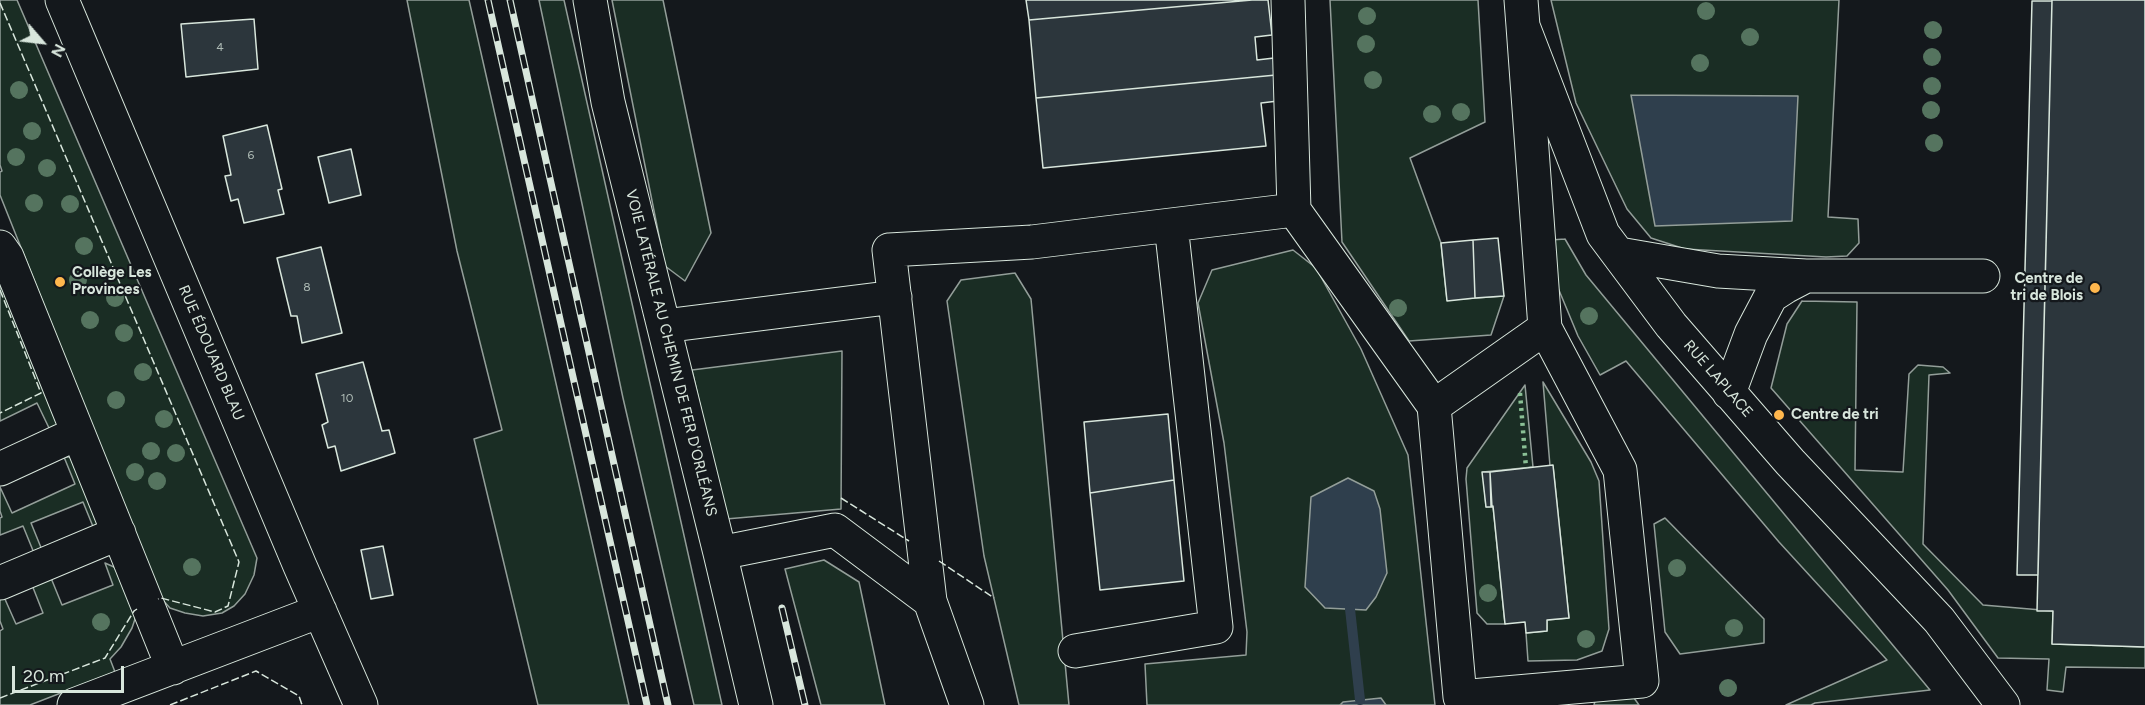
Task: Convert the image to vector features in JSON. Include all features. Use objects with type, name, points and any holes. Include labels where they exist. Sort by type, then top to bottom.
[{"type":"street","name":"RUE ÉDOUARD BLAU","points":[[62,0],[361,705]]},
{"type":"street","name":"VOIE LATÉRALE AU CHEMIN DE FER D'ORLÉANS","points":[[590,0],[608,102],[756,705]]},
{"type":"street","points":[[1288,0],[1294,210],[1434,406],[1460,697],[1642,681],[1620,470],[1545,328],[1522,13]]},
{"type":"street","name":"RUE LAPLACE","points":[[1522,13],[1603,234],[1671,325],[1790,462],[1939,620],[2003,705]]},
{"type":"street","points":[[967,705],[930,601],[889,250],[1032,242],[1294,210]]},
{"type":"street","points":[[1075,651],[1216,627],[1171,225]]},
{"type":"street","points":[[0,247],[7,257],[173,668]]},
{"type":"street","points":[[1619,254],[1718,271],[1806,276],[1983,276]]},
{"type":"street","points":[[1729,393],[1751,334],[1771,296],[1806,276]]},
{"type":"street","points":[[664,326],[895,297]]},
{"type":"street","points":[[1434,406],[1545,328]]},
{"type":"street","points":[[0,469],[78,433]]},
{"type":"street","points":[[720,553],[835,530],[930,601]]},
{"type":"street","points":[[0,583],[119,533]]},
{"type":"street","points":[[74,705],[320,611]]},
{"type":"green space","points":[[0,0],[17,0],[257,558],[254,575],[245,594],[234,606],[222,613],[203,616],[185,613],[170,608],[161,598],[0,195],[0,172],[2,171],[0,165]]},
{"type":"green space","points":[[407,0],[469,0],[629,705],[538,705],[474,439],[502,430],[457,251]]},
{"type":"green space","points":[[539,0],[564,0],[722,705],[694,705],[623,398]]},
{"type":"green space","points":[[612,0],[663,0],[711,233],[685,281],[665,266]]},
{"type":"green space","points":[[1330,0],[1478,0],[1485,122],[1410,158],[1441,243],[1447,300],[1504,296],[1491,335],[1409,341],[1342,242]]},
{"type":"green space","points":[[1551,0],[1839,0],[1828,217],[1858,219],[1859,243],[1847,256],[1826,257],[1685,249],[1651,238],[1627,209],[1576,103]]},
{"type":"green space","points":[[1565,239],[1586,275],[1930,690],[1811,705],[1786,705],[1887,660],[1779,542],[1626,361],[1600,375],[1578,336],[1556,283],[1550,240]]},
{"type":"green space","points":[[1293,250],[1316,268],[1361,349],[1408,455],[1435,705],[1147,705],[1145,664],[1246,655],[1247,632],[1224,443],[1198,303],[1212,270]]},
{"type":"green space","points":[[0,262],[65,423],[50,430],[37,403],[0,421]]},
{"type":"green space","points":[[1015,273],[1031,299],[1069,705],[1019,705],[984,556],[947,301],[961,280]]},
{"type":"green space","points":[[1802,301],[1857,302],[1855,470],[1903,472],[1909,374],[1918,365],[1943,367],[1950,373],[1929,375],[1923,544],[1983,605],[2053,611],[2052,644],[2145,647],[2145,668],[2066,667],[2063,692],[2047,690],[2049,659],[1998,658],[1948,590],[1771,388],[1787,324]]},
{"type":"green space","points":[[842,351],[841,509],[726,519],[692,370]]},
{"type":"green space","points":[[1543,382],[1591,462],[1599,481],[1609,629],[1602,651],[1577,660],[1528,661],[1526,633],[1547,631],[1547,620],[1569,618],[1553,466],[1550,466]]},
{"type":"green space","points":[[1525,385],[1533,467],[1483,472],[1486,507],[1493,506],[1505,624],[1487,624],[1477,613],[1467,468]]},
{"type":"green space","points":[[64,457],[70,457],[101,520],[94,529],[83,502],[31,523],[42,550],[34,553],[23,526],[0,535],[0,518],[2,517],[0,487],[12,513],[75,484]]},
{"type":"green space","points":[[1665,518],[1764,619],[1764,643],[1680,654],[1665,632],[1654,524]]},
{"type":"green space","points":[[824,560],[859,582],[885,705],[821,705],[785,569]]},
{"type":"green space","points":[[105,563],[114,567],[121,576],[136,616],[121,647],[110,659],[115,672],[30,705],[0,705],[0,631],[3,629],[0,621],[0,598],[4,597],[16,624],[43,613],[32,585],[51,578],[62,605],[113,585]]},
{"type":"green space","points":[[1634,698],[1639,705],[1594,705],[1595,701]]},
{"type":"water","points":[[1631,95],[1798,96],[1792,221],[1655,226]]},
{"type":"water","points":[[1348,478],[1374,491],[1380,509],[1387,573],[1376,597],[1366,610],[1325,608],[1305,587],[1311,497]]},
{"type":"water","points":[[1381,698],[1386,705],[1340,705],[1343,702]]},
{"type":"building","points":[[1026,0],[1252,0],[1029,20]]},
{"type":"building","points":[[1268,0],[1272,35],[1255,37],[1257,60],[1274,58],[1276,75],[1036,98],[1029,20]]},
{"type":"building","name":"Centre de tri de Blois","points":[[2052,0],[2145,0],[2145,647],[2052,644],[2053,611],[2037,611]]},
{"type":"building","points":[[2032,1],[2052,1],[2038,575],[2017,575]]},
{"type":"building","points":[[254,19],[258,69],[186,77],[181,24]]},
{"type":"building","points":[[1276,75],[1278,101],[1261,103],[1266,146],[1043,168],[1036,98]]},
{"type":"building","points":[[267,125],[282,189],[278,190],[284,214],[244,223],[238,199],[231,201],[225,176],[231,175],[223,136]]},
{"type":"building","points":[[351,149],[361,195],[329,203],[318,157]]},
{"type":"building","points":[[1498,238],[1504,296],[1475,298],[1473,240]]},
{"type":"building","points":[[1473,240],[1475,298],[1447,301],[1441,243]]},
{"type":"building","points":[[321,247],[342,333],[302,343],[297,316],[291,316],[277,258]]},
{"type":"building","points":[[363,362],[382,431],[389,430],[395,453],[341,471],[335,446],[328,448],[322,425],[328,422],[316,374]]},
{"type":"building","points":[[1168,414],[1174,480],[1090,493],[1084,422]]},
{"type":"building","points":[[1553,465],[1569,618],[1547,620],[1547,631],[1526,633],[1525,622],[1505,624],[1493,506],[1491,506],[1490,472]]},
{"type":"building","points":[[1482,472],[1490,472],[1492,507],[1486,507]]},
{"type":"building","points":[[1174,480],[1184,581],[1100,590],[1090,493]]},
{"type":"building","points":[[383,546],[393,595],[371,599],[361,550]]},
{"type":"waterway","points":[[1350,609],[1360,700]]},
{"type":"railway","points":[[488,0],[647,705]]},
{"type":"railway","points":[[510,0],[668,705]]},
{"type":"railway","points":[[782,608],[805,705]]},
{"type":"hedge","points":[[1520,393],[1526,468]]},
{"type":"fence","points":[[0,3],[239,562],[228,606],[215,612],[158,599]]},
{"type":"fence","points":[[0,290],[41,393],[0,413]]},
{"type":"fence","points":[[841,498],[909,541]]},
{"type":"fence","points":[[939,561],[994,598]]},
{"type":"fence","points":[[0,698],[105,658],[137,609]]},
{"type":"fence","points":[[170,705],[256,671],[299,696],[302,705]]},
{"type":"place","name":"Collège Les Provinces","points":[[60,282]]},
{"type":"place","name":"Centre de tri de Blois","points":[[2095,288]]},
{"type":"place","name":"Centre de tri","points":[[1779,415]]}]
